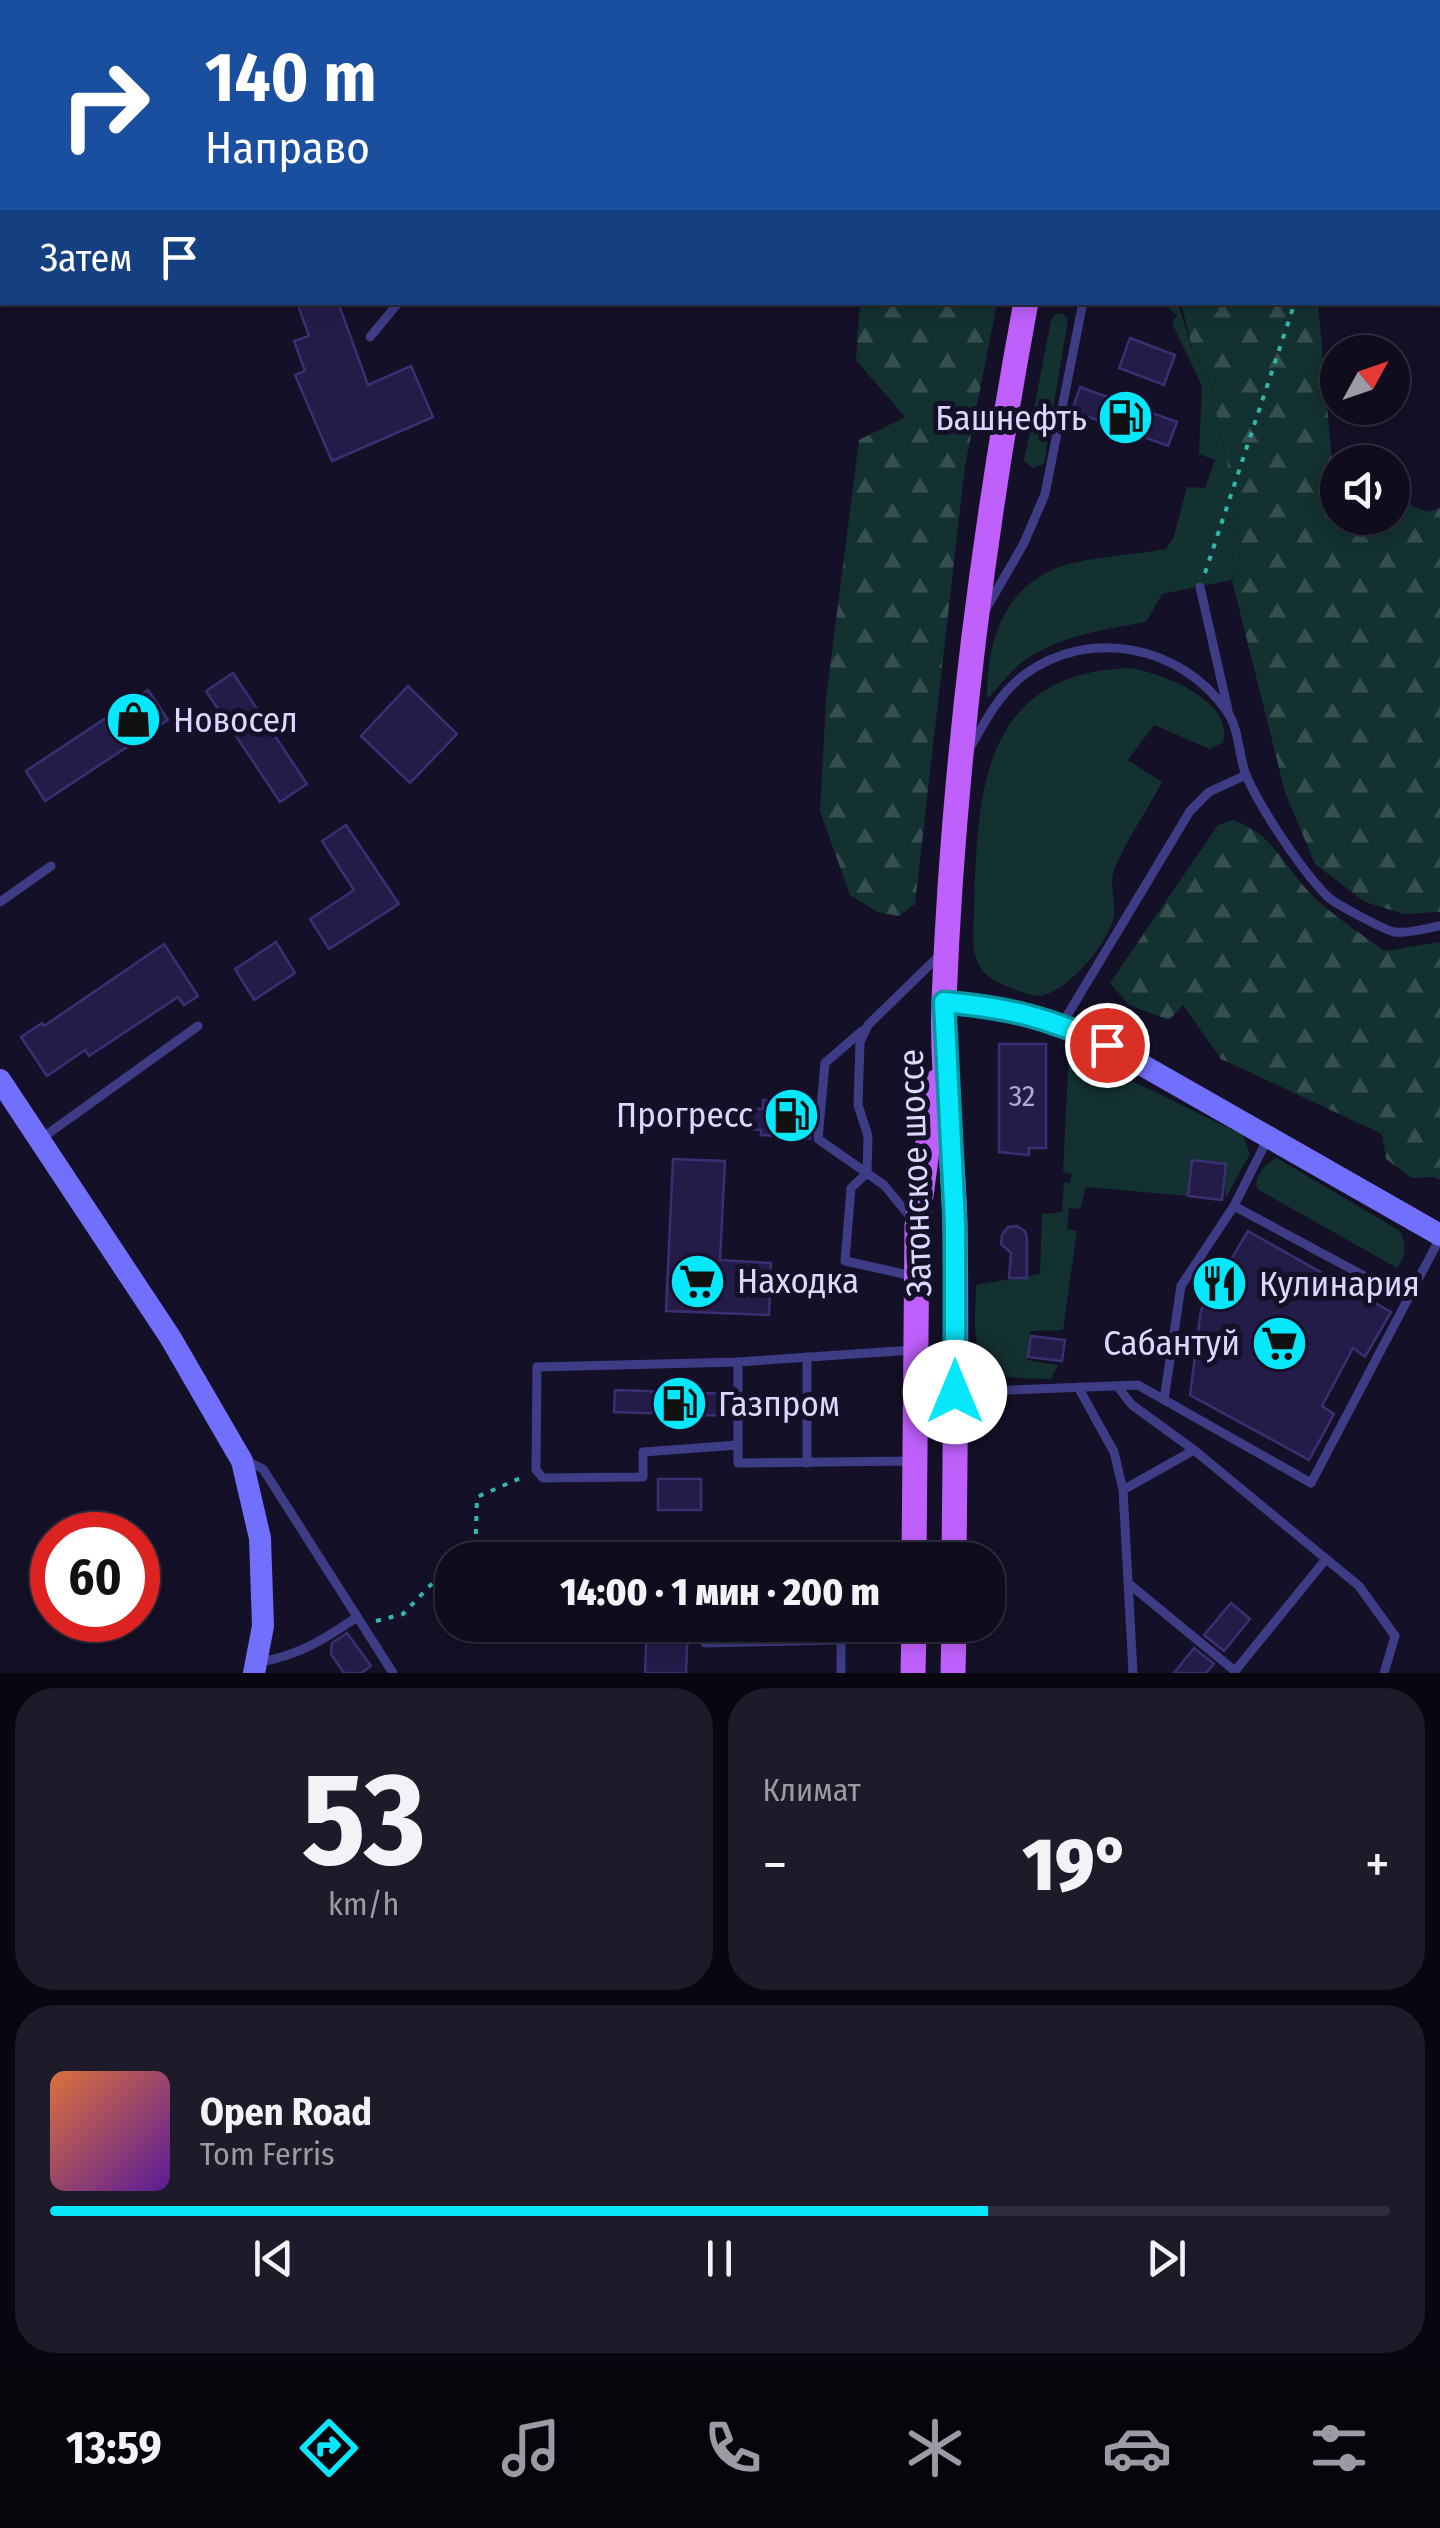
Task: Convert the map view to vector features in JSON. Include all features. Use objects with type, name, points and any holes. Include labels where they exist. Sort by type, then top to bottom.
[{"type":"main road","points":[[944,1012],[959,768],[974,628],[1025,305]]},
{"type":"main road","name":"Затонское шоссе","points":[[914,1542],[917,1226],[944,1012]]},
{"type":"main road","name":"Затонское шоссе","points":[[944,1012],[955,1224],[954,1542]]},
{"type":"main road","points":[[914,1642],[914,1673]]},
{"type":"main road","points":[[953,1673],[954,1642]]},
{"type":"street","points":[[944,1012],[1022,1011],[1062,1024],[1270,1135],[1440,1236]]},
{"type":"street","points":[[0,1080],[170,1337],[240,1457],[260,1538],[263,1626],[255,1668]]},
{"type":"lane","points":[[370,337],[397,305]]},
{"type":"lane","points":[[974,628],[1024,543],[1045,494],[1083,305]]},
{"type":"lane","points":[[1200,587],[1246,774],[1281,834],[1329,898],[1394,932],[1440,926]]},
{"type":"lane","points":[[959,768],[996,702],[1022,676],[1064,654],[1092,648],[1124,647],[1182,667],[1204,684],[1228,713]]},
{"type":"lane","points":[[1062,1024],[1190,811],[1209,792],[1246,774]]},
{"type":"lane","points":[[0,902],[51,866]]},
{"type":"lane","points":[[917,1226],[884,1185],[818,1140],[825,1063],[947,948]]},
{"type":"lane","points":[[40,1140],[198,1026]]},
{"type":"lane","points":[[868,1026],[860,1042],[858,1105],[868,1136],[867,1173],[851,1188],[845,1261],[916,1277]]},
{"type":"lane","points":[[1164,1400],[1181,1286],[1234,1206],[1270,1135]]},
{"type":"lane","points":[[1234,1206],[1407,1299]]},
{"type":"lane","points":[[955,1392],[1138,1385],[1312,1483],[1440,1236]]},
{"type":"lane","points":[[738,1445],[643,1452],[643,1477],[544,1478],[536,1470],[536,1367],[738,1362],[916,1350]]},
{"type":"lane","points":[[807,1357],[807,1463]]},
{"type":"lane","points":[[738,1362],[738,1463],[914,1461]]},
{"type":"lane","points":[[1117,1386],[1132,1405],[1194,1450],[1359,1586],[1395,1636],[1384,1673]]},
{"type":"lane","points":[[1078,1387],[1114,1452],[1123,1490],[1133,1673]]},
{"type":"lane","points":[[1123,1490],[1194,1450]]},
{"type":"lane","points":[[240,1457],[263,1468],[393,1673]]},
{"type":"lane","points":[[1128,1583],[1235,1670],[1326,1559]]},
{"type":"lane","points":[[255,1668],[289,1658],[360,1621]]},
{"type":"lane","points":[[705,1643],[750,1642]]},
{"type":"lane","points":[[841,1642],[842,1673]]},
{"type":"path","points":[[1336,0],[1364,0]]},
{"type":"path","points":[[1200,587],[1294,305]]},
{"type":"path","points":[[476,1542],[477,1498],[536,1470]]},
{"type":"path","points":[[360,1621],[402,1614],[435,1580]]},
{"type":"green space","points":[[860,305],[997,305],[965,466],[915,904],[899,916],[877,912],[850,895],[820,811],[826,699],[859,440],[905,417],[856,360]]},
{"type":"green space","points":[[1166,305],[1179,305],[1194,356],[1208,375],[1237,509],[1232,580],[1162,594],[1146,622],[1048,647],[1020,664],[987,699],[995,638],[1011,603],[1024,589],[1059,567],[1166,549],[1174,536],[1187,487],[1205,488],[1215,460],[1199,454],[1202,386],[1172,323],[1177,316]]},
{"type":"green space","points":[[1181,305],[1318,305],[1320,425],[1329,425],[1331,445],[1320,445],[1320,535],[1410,535],[1410,505],[1429,512],[1440,508],[1440,912],[1404,914],[1365,902],[1315,864],[1285,792],[1232,580],[1237,509],[1208,375],[1194,356]]},
{"type":"green space","points":[[1063,313],[1068,320],[1044,464],[1033,468],[1024,461],[1051,320]]},
{"type":"green space","points":[[1130,668],[1160,676],[1207,701],[1218,713],[1223,742],[1210,749],[1154,725],[1128,760],[1162,782],[1114,870],[1114,916],[1104,939],[1073,978],[1048,994],[1037,996],[1000,984],[979,966],[973,943],[976,850],[981,804],[992,762],[1009,725],[1037,696],[1076,676]]},
{"type":"green space","points":[[1233,820],[1259,834],[1316,899],[1384,951],[1440,942],[1440,1180],[1412,1178],[1386,1159],[1382,1134],[1221,1059],[1183,1005],[1169,1020],[1129,1005],[1110,983],[1218,825]]},
{"type":"green space","points":[[1069,1050],[1243,1135],[1250,1154],[1225,1199],[1226,1164],[1192,1160],[1188,1196],[1086,1187],[1080,1209],[1069,1208],[1067,1229],[1077,1231],[1063,1330],[1031,1331],[1027,1360],[1058,1365],[1051,1379],[1003,1376],[984,1362],[979,1350],[976,1285],[1040,1274],[1042,1214],[1062,1212],[1064,1183],[1070,1182],[1072,1174],[1063,1172]]},
{"type":"green space","points":[[1277,1158],[1400,1231],[1404,1250],[1397,1268],[1257,1189],[1261,1170]]},
{"type":"building","points":[[298,305],[339,305],[368,385],[411,366],[433,417],[332,461],[295,375],[305,371],[294,341],[309,336]]},
{"type":"building","points":[[1130,338],[1175,355],[1164,385],[1119,368]]},
{"type":"building","points":[[1080,387],[1177,422],[1168,446],[1072,411]]},
{"type":"building","points":[[233,673],[307,784],[280,802],[206,691]]},
{"type":"building","points":[[408,686],[457,734],[410,783],[361,736]]},
{"type":"building","points":[[148,690],[168,720],[45,801],[26,771]]},
{"type":"building","points":[[346,825],[399,904],[329,949],[310,919],[354,890],[322,841]]},
{"type":"building","points":[[276,942],[295,973],[254,1000],[235,969]]},
{"type":"building","points":[[164,944],[198,996],[184,1005],[178,997],[89,1056],[85,1050],[47,1076],[21,1037],[42,1023],[44,1026]]},
{"type":"building","points":[[999,1044],[1046,1044],[1046,1148],[1029,1148],[1029,1155],[999,1152]]},
{"type":"building","points":[[763,1100],[813,1104],[810,1139],[761,1135],[761,1130],[737,1128],[738,1107],[763,1109]]},
{"type":"building","points":[[673,1159],[725,1161],[720,1260],[771,1263],[769,1315],[666,1311]]},
{"type":"building","points":[[1192,1160],[1226,1164],[1222,1200],[1188,1196]]},
{"type":"building","points":[[1017,1226],[1027,1238],[1027,1278],[1009,1278],[1011,1253],[1001,1244],[1008,1227]]},
{"type":"building","points":[[1248,1231],[1391,1312],[1365,1357],[1353,1348],[1322,1406],[1334,1414],[1309,1460],[1190,1395],[1201,1310]]},
{"type":"building","points":[[1031,1336],[1065,1340],[1062,1361],[1028,1357]]},
{"type":"building","points":[[615,1390],[730,1394],[730,1416],[614,1412]]},
{"type":"building","points":[[658,1479],[701,1479],[701,1510],[658,1510]]},
{"type":"building","points":[[1231,1603],[1250,1619],[1224,1651],[1204,1635]]},
{"type":"building","points":[[347,1633],[371,1666],[361,1673],[344,1673],[331,1654],[332,1643]]},
{"type":"building","points":[[646,1642],[687,1642],[686,1673],[645,1673]]},
{"type":"building","points":[[1194,1648],[1214,1664],[1206,1673],[1174,1673]]},
{"type":"place","name":"Башнефть","points":[[1126,418]]},
{"type":"place","name":"Новосел","points":[[134,720]]},
{"type":"place","name":"Прогресс","points":[[792,1115]]},
{"type":"place","name":"Находка","points":[[698,1281]]},
{"type":"place","name":"Кулинария","points":[[1220,1284]]},
{"type":"place","name":"Сабантуй","points":[[1279,1343]]},
{"type":"place","name":"Газпром","points":[[679,1404]]},
{"type":"route","points":[[955,1392],[955,1224],[944,1002],[1022,1011],[1107,1045]]}]
